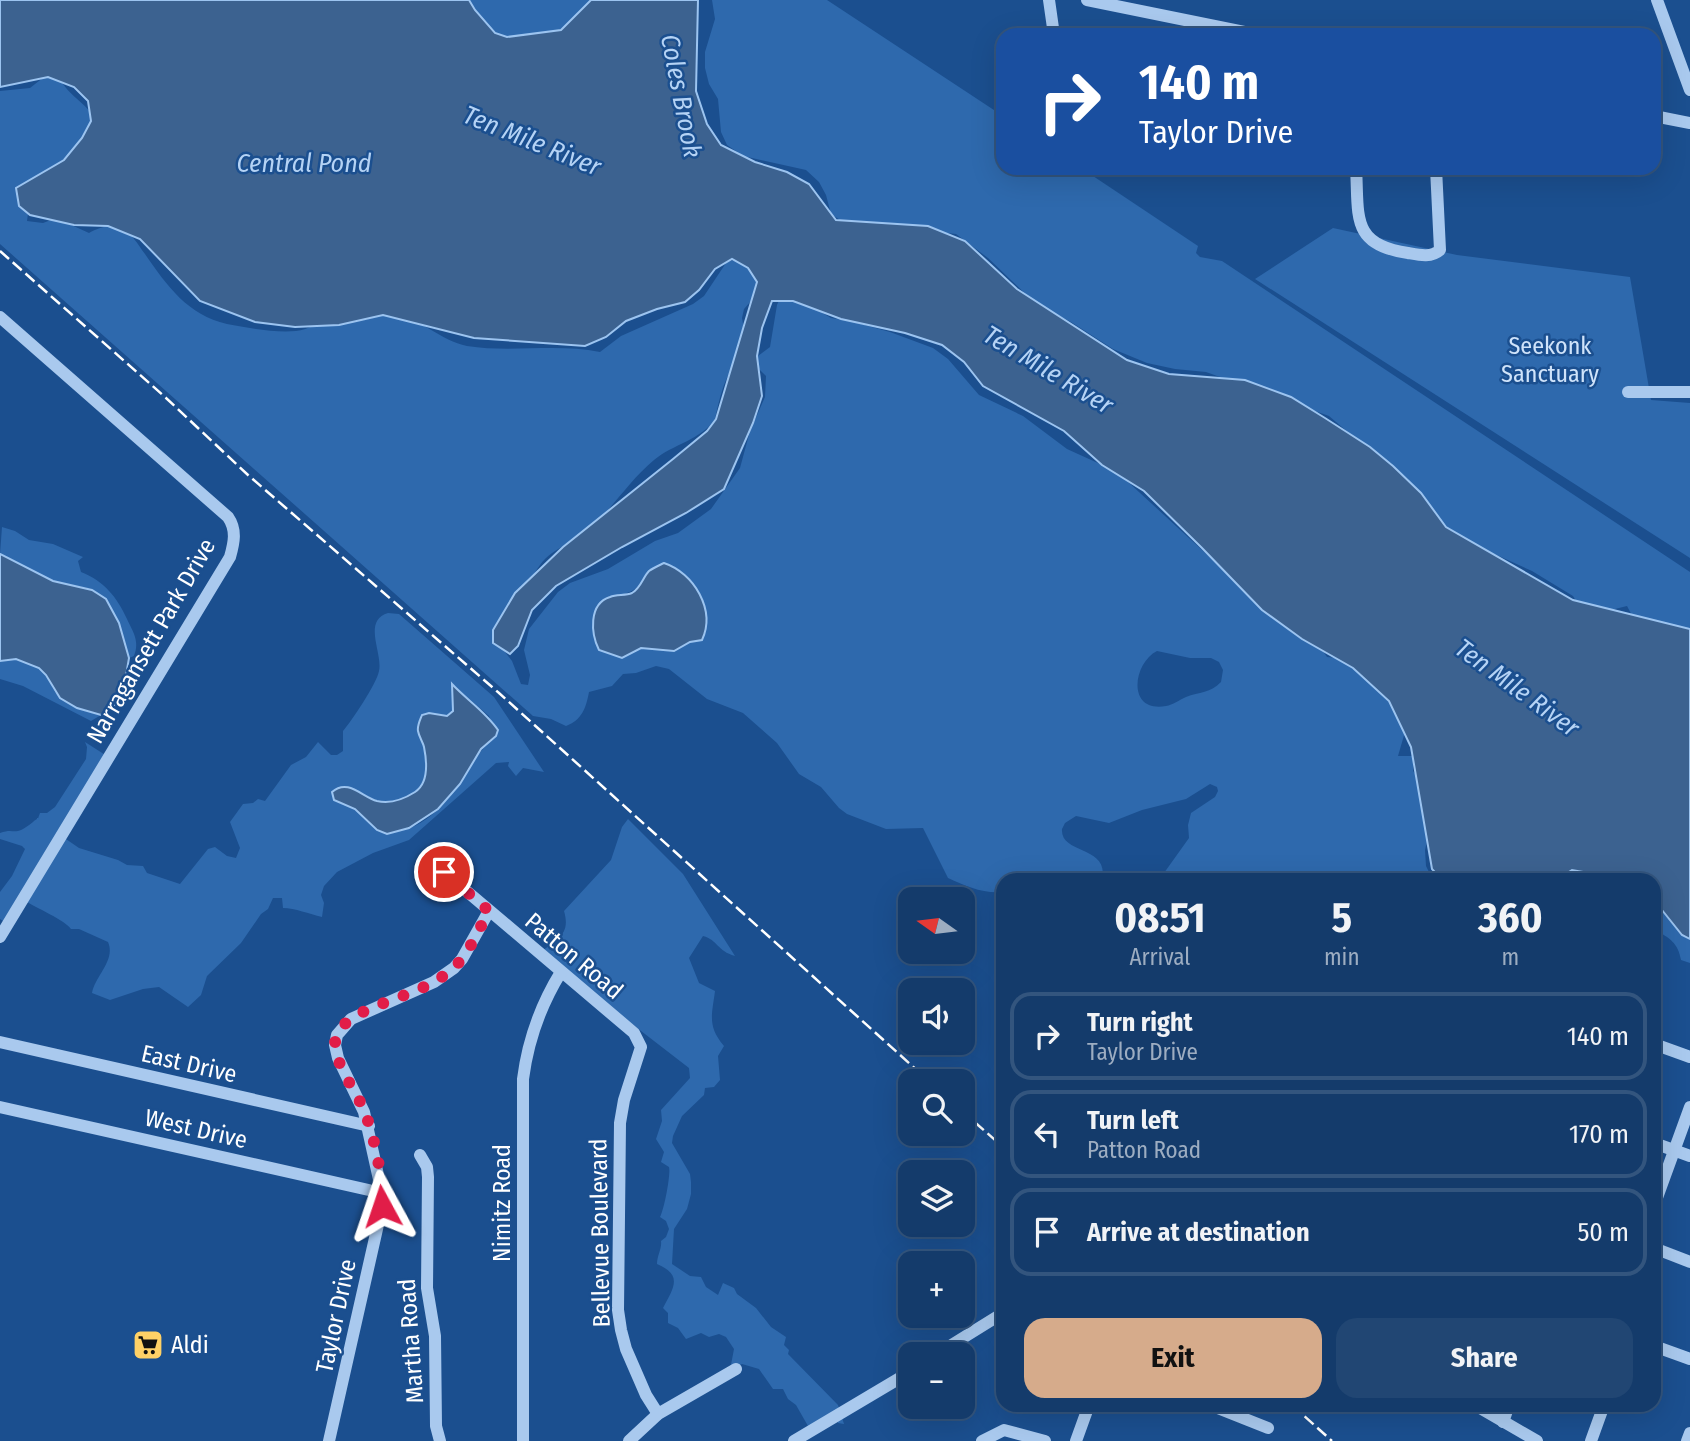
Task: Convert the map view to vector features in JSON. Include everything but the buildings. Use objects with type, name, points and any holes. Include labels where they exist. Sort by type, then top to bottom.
[{"type":"street","points":[[1049,0],[1053,28]]},
{"type":"street","points":[[1087,0],[1223,28]]},
{"type":"street","points":[[1657,0],[1690,90]]},
{"type":"street","points":[[1661,117],[1690,123]]},
{"type":"street","points":[[1356,175],[1359,216],[1364,234],[1385,247],[1423,255],[1436,254],[1440,250],[1436,175]]},
{"type":"street","name":"Narragansett Park Drive","points":[[0,317],[228,517],[233,524],[234,534],[230,557],[0,937]]},
{"type":"street","points":[[1628,392],[1690,392]]},
{"type":"street","name":"Patton Road","points":[[444,872],[634,1033],[642,1047]]},
{"type":"street","name":"Taylor Drive","points":[[329,1441],[382,1206],[369,1126],[338,1058],[335,1045],[337,1035],[351,1019],[434,982],[454,968],[462,959],[489,911]]},
{"type":"street","name":"Nimitz Road","points":[[523,1441],[523,1079],[530,1040],[538,1017],[561,972]]},
{"type":"street","name":"East Drive","points":[[0,1042],[369,1126]]},
{"type":"street","name":"Bellevue Boulevard","points":[[642,1047],[624,1100],[620,1123],[618,1310],[626,1349],[646,1395],[659,1413]]},
{"type":"street","points":[[1661,1047],[1690,1057]]},
{"type":"street","name":"West Drive","points":[[0,1107],[382,1194]]},
{"type":"street","points":[[1661,1188],[1690,1107]]},
{"type":"street","points":[[1661,1146],[1690,1156]]},
{"type":"street","name":"Martha Road","points":[[420,1155],[427,1167],[428,1177],[427,1287],[434,1322],[436,1426],[440,1441]]},
{"type":"street","points":[[1661,1251],[1690,1262]]},
{"type":"street","points":[[956,1342],[996,1317]]},
{"type":"street","points":[[1661,1349],[1690,1359]]},
{"type":"street","points":[[629,1441],[659,1413],[736,1369]]},
{"type":"street","points":[[794,1441],[898,1379]]},
{"type":"street","points":[[1076,1441],[1086,1412]]},
{"type":"street","points":[[1228,1412],[1268,1428]]},
{"type":"street","points":[[1487,1412],[1537,1441]]},
{"type":"street","points":[[1503,1422],[1507,1412]]},
{"type":"street","points":[[1591,1441],[1601,1412]]},
{"type":"street","points":[[982,1441],[1004,1430],[1045,1441]]},
{"type":"street","points":[[1687,1441],[1690,1433]]},
{"type":"green space","points":[[467,0],[600,0],[565,36],[499,39],[477,19]]},
{"type":"green space","points":[[712,0],[827,0],[996,111],[996,175],[1092,175],[1198,246],[1196,253],[1200,257],[1222,261],[1690,572],[1690,637],[1636,623],[1627,606],[1611,610],[1582,611],[1573,596],[1532,571],[1470,543],[1441,526],[1391,463],[1377,457],[1329,416],[1206,372],[1147,363],[1113,349],[1071,322],[1036,304],[988,258],[956,234],[843,222],[831,214],[819,182],[806,170],[743,156],[727,145],[721,132],[718,99],[709,84],[705,68],[705,52],[715,19]]},
{"type":"green space","points":[[44,77],[60,80],[87,108],[101,129],[29,206],[27,221],[43,223],[56,218],[89,233],[107,227],[127,232],[180,298],[201,314],[227,324],[270,331],[296,331],[331,319],[363,320],[390,315],[413,320],[467,346],[500,349],[567,348],[600,352],[621,336],[693,304],[704,296],[726,263],[739,261],[758,273],[758,293],[744,309],[742,318],[747,347],[726,381],[715,419],[695,437],[654,460],[592,527],[540,565],[524,593],[502,648],[512,661],[521,684],[528,685],[530,675],[524,650],[529,629],[558,592],[570,583],[608,569],[655,541],[678,533],[711,509],[740,468],[750,431],[765,397],[766,376],[754,364],[758,356],[770,347],[781,296],[802,301],[831,318],[890,332],[933,348],[948,359],[979,395],[1023,416],[1067,449],[1111,469],[1127,481],[1214,561],[1318,644],[1327,657],[1359,660],[1407,725],[1398,756],[1413,756],[1413,771],[1423,784],[1429,833],[1425,850],[1426,866],[1430,873],[1164,873],[1189,838],[1191,813],[1215,797],[1217,787],[1210,784],[1186,799],[1142,810],[1109,823],[1076,816],[1065,823],[1062,829],[1063,837],[1099,861],[1102,873],[996,873],[996,892],[982,891],[948,878],[923,828],[886,829],[847,814],[821,787],[799,774],[777,743],[743,713],[707,699],[669,669],[656,666],[623,674],[612,686],[589,692],[582,713],[566,726],[551,719],[533,716],[0,244],[0,91],[30,88]],"holes":[[[649,571],[690,642],[674,651],[641,648],[611,596],[634,590]],[[1157,651],[1190,658],[1211,658],[1219,662],[1223,670],[1221,682],[1217,686],[1169,705],[1153,706],[1144,702],[1139,695],[1139,676],[1143,666]]]},
{"type":"green space","name":"Seekonk Sanctuary","points":[[1333,228],[1457,255],[1630,277],[1651,400],[1690,403],[1690,558],[1255,279]]},
{"type":"green space","points":[[2,527],[29,540],[53,544],[83,557],[78,561],[81,572],[103,585],[123,611],[135,637],[134,656],[129,658],[119,623],[92,589],[53,581],[0,554]]},
{"type":"green space","points":[[388,613],[399,614],[494,697],[544,772],[523,768],[516,776],[508,766],[509,762],[496,763],[409,840],[373,853],[337,872],[324,886],[321,895],[324,903],[322,917],[283,908],[282,898],[273,898],[268,909],[261,914],[241,943],[207,976],[201,995],[188,1007],[159,987],[143,989],[110,1000],[92,993],[107,962],[110,949],[108,942],[79,929],[71,929],[24,900],[6,923],[0,919],[0,892],[12,876],[25,849],[0,839],[0,833],[22,830],[38,819],[40,813],[47,813],[55,807],[86,759],[85,742],[110,758],[63,837],[79,848],[127,865],[143,866],[147,873],[180,884],[208,849],[215,847],[227,856],[236,858],[240,848],[230,822],[243,804],[253,803],[258,799],[265,801],[291,765],[306,757],[318,742],[331,755],[343,751],[343,731],[369,693],[379,671],[375,630],[380,617]],"holes":[[[453,685],[489,716],[496,736],[475,759],[448,798],[425,820],[406,829],[377,830],[355,809],[356,790],[376,800],[390,801],[406,798],[424,784],[426,759],[418,729],[429,713],[447,716],[453,711]]]},
{"type":"green space","points":[[16,659],[39,668],[55,692],[78,708],[101,715],[91,721],[23,686],[0,679],[0,661]]},
{"type":"green space","points":[[628,819],[683,874],[735,956],[703,936],[689,958],[699,983],[715,991],[713,1026],[724,1046],[718,1056],[720,1080],[714,1087],[705,1088],[704,1095],[682,1116],[673,1136],[672,1143],[690,1174],[691,1194],[687,1209],[674,1229],[672,1264],[690,1276],[701,1277],[706,1287],[718,1295],[723,1283],[734,1288],[737,1294],[756,1308],[771,1327],[786,1337],[784,1345],[789,1350],[788,1354],[838,1405],[844,1424],[838,1423],[837,1419],[812,1433],[783,1389],[773,1389],[759,1369],[742,1364],[730,1370],[734,1349],[726,1337],[719,1334],[709,1337],[701,1333],[686,1339],[678,1328],[668,1323],[668,1313],[663,1308],[674,1282],[670,1273],[657,1264],[661,1241],[669,1229],[666,1221],[660,1217],[667,1192],[669,1167],[661,1162],[664,1152],[656,1139],[662,1121],[661,1110],[690,1078],[689,1068],[540,953],[564,931],[564,911],[611,860],[622,827]]},
{"type":"green space","points":[[1582,864],[1602,873],[1565,873]]},
{"type":"green space","points":[[1661,900],[1690,934],[1690,963],[1681,960],[1678,949],[1661,934]]},
{"type":"water","name":"Central Pond","points":[[0,0],[469,0],[495,33],[507,37],[561,30],[591,0],[698,0],[696,91],[707,124],[721,145],[809,184],[836,220],[928,226],[965,241],[1017,289],[1127,360],[1169,374],[1245,380],[1291,397],[1370,447],[1393,466],[1421,493],[1446,527],[1573,600],[1690,629],[1690,939],[1682,935],[1661,909],[1661,873],[1589,873],[1572,870],[1567,873],[1436,873],[1432,869],[1411,747],[1389,701],[1353,668],[1302,639],[1262,610],[1144,491],[1102,465],[1064,431],[983,386],[964,362],[942,345],[905,333],[841,319],[793,301],[772,301],[762,328],[757,356],[762,396],[724,489],[556,586],[532,610],[518,646],[510,654],[493,643],[493,630],[515,593],[563,547],[707,431],[716,419],[757,282],[748,268],[732,259],[715,269],[699,290],[685,302],[626,321],[606,337],[585,346],[474,338],[383,315],[339,325],[295,327],[255,322],[200,301],[140,239],[108,226],[74,225],[30,215],[19,206],[16,188],[64,160],[82,138],[91,121],[88,101],[74,87],[48,77],[0,87]]},
{"type":"water","points":[[0,554],[53,581],[92,590],[106,599],[119,623],[129,658],[122,699],[109,711],[101,715],[77,708],[60,698],[39,668],[16,659],[0,661]]},
{"type":"water","points":[[664,563],[685,575],[700,594],[706,617],[702,640],[690,642],[674,651],[641,648],[622,658],[599,650],[593,628],[598,606],[610,597],[632,593],[649,571]]},
{"type":"water","points":[[452,684],[488,717],[498,730],[496,736],[481,749],[460,784],[438,809],[409,828],[387,834],[377,830],[355,809],[334,800],[332,792],[344,787],[371,799],[387,802],[406,797],[420,788],[425,778],[426,765],[424,747],[418,731],[419,723],[422,715],[429,713],[447,716],[453,711]]},
{"type":"railway","points":[[0,251],[165,397],[248,475],[499,693],[916,1069]]},
{"type":"railway","points":[[975,1122],[996,1141]]},
{"type":"railway","points":[[1300,1412],[1332,1441]]},
{"type":"place","name":"Aldi","points":[[148,1345]]},
{"type":"route","points":[[382,1206],[381,1183],[369,1126],[338,1058],[335,1045],[337,1035],[351,1019],[434,982],[462,959],[489,911],[444,872]]},
{"type":"water label","name":"Coles Brook","points":[[681,96]]},
{"type":"water label","name":"Ten Mile River","points":[[532,141]]},
{"type":"water label","name":"Ten Mile River","points":[[1048,370]]},
{"type":"water label","name":"Ten Mile River","points":[[1517,688]]}]
